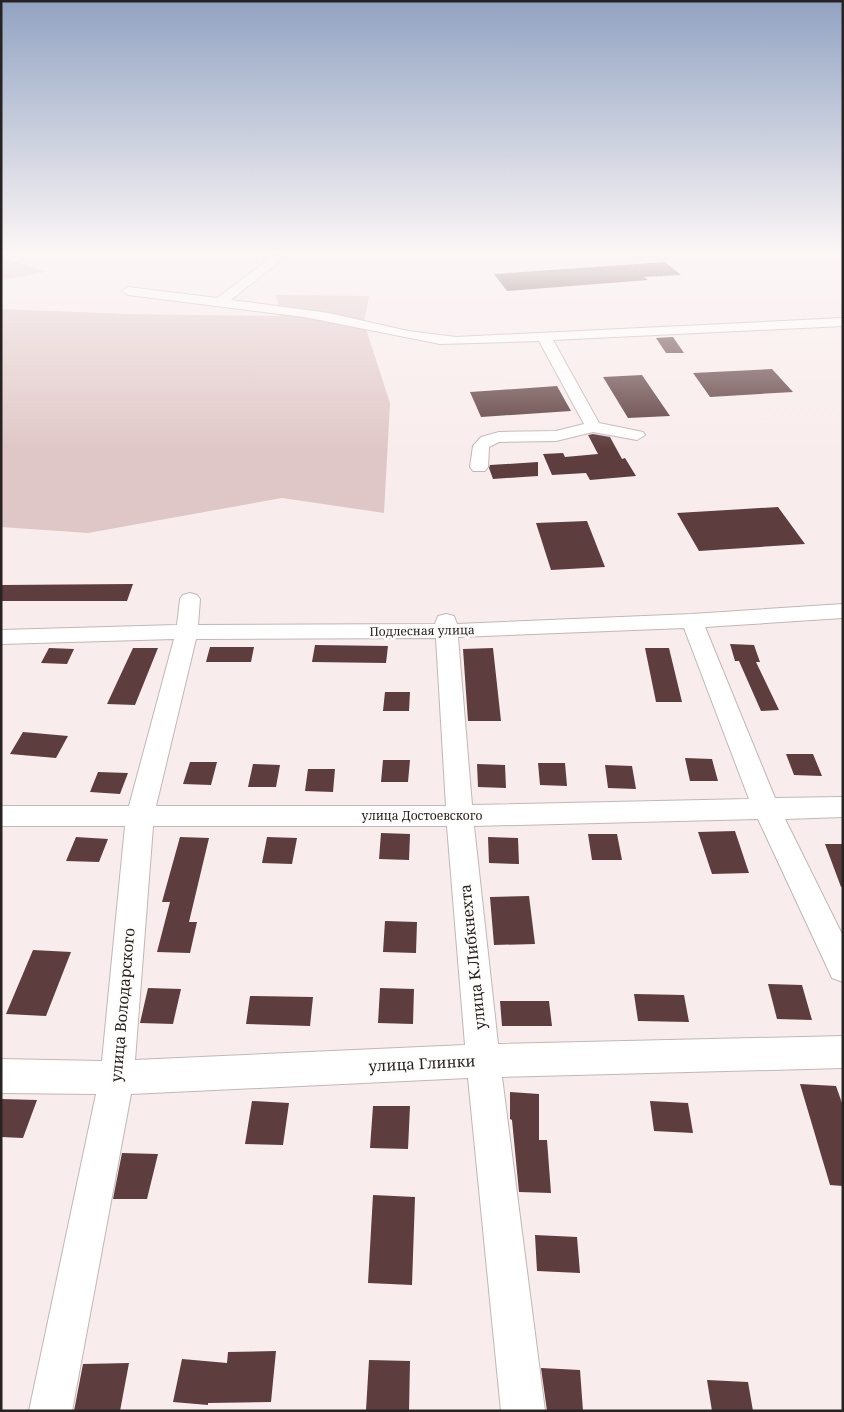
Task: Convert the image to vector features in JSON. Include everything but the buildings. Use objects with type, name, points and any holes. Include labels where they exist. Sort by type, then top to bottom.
[{"type":"street","points":[[335,319],[428,340],[456,341],[843,322]]},
{"type":"street","points":[[544,337],[593,427]]},
{"type":"street","points":[[479,467],[481,446],[487,440],[499,437],[556,436],[593,427],[637,435]]},
{"type":"street","name":"улица Володарского","points":[[50,1411],[117,1078],[140,815],[187,632],[190,599]]},
{"type":"street","name":"Подлесная улица","points":[[1,637],[692,621],[843,611]]},
{"type":"street","points":[[692,621],[766,808],[843,968]]},
{"type":"street","name":"улица К.Либкнехта","points":[[446,626],[459,816],[483,1061],[523,1411]]},
{"type":"street","name":"улица Достоевского","points":[[1,816],[459,816],[843,807]]},
{"type":"street","name":"улица Глинки","points":[[1,1076],[117,1078],[483,1061],[843,1052]]},
{"type":"shaded area","points":[[1,319],[365,319],[364,323],[390,403],[384,513],[282,498],[88,533],[1,527]]}]
